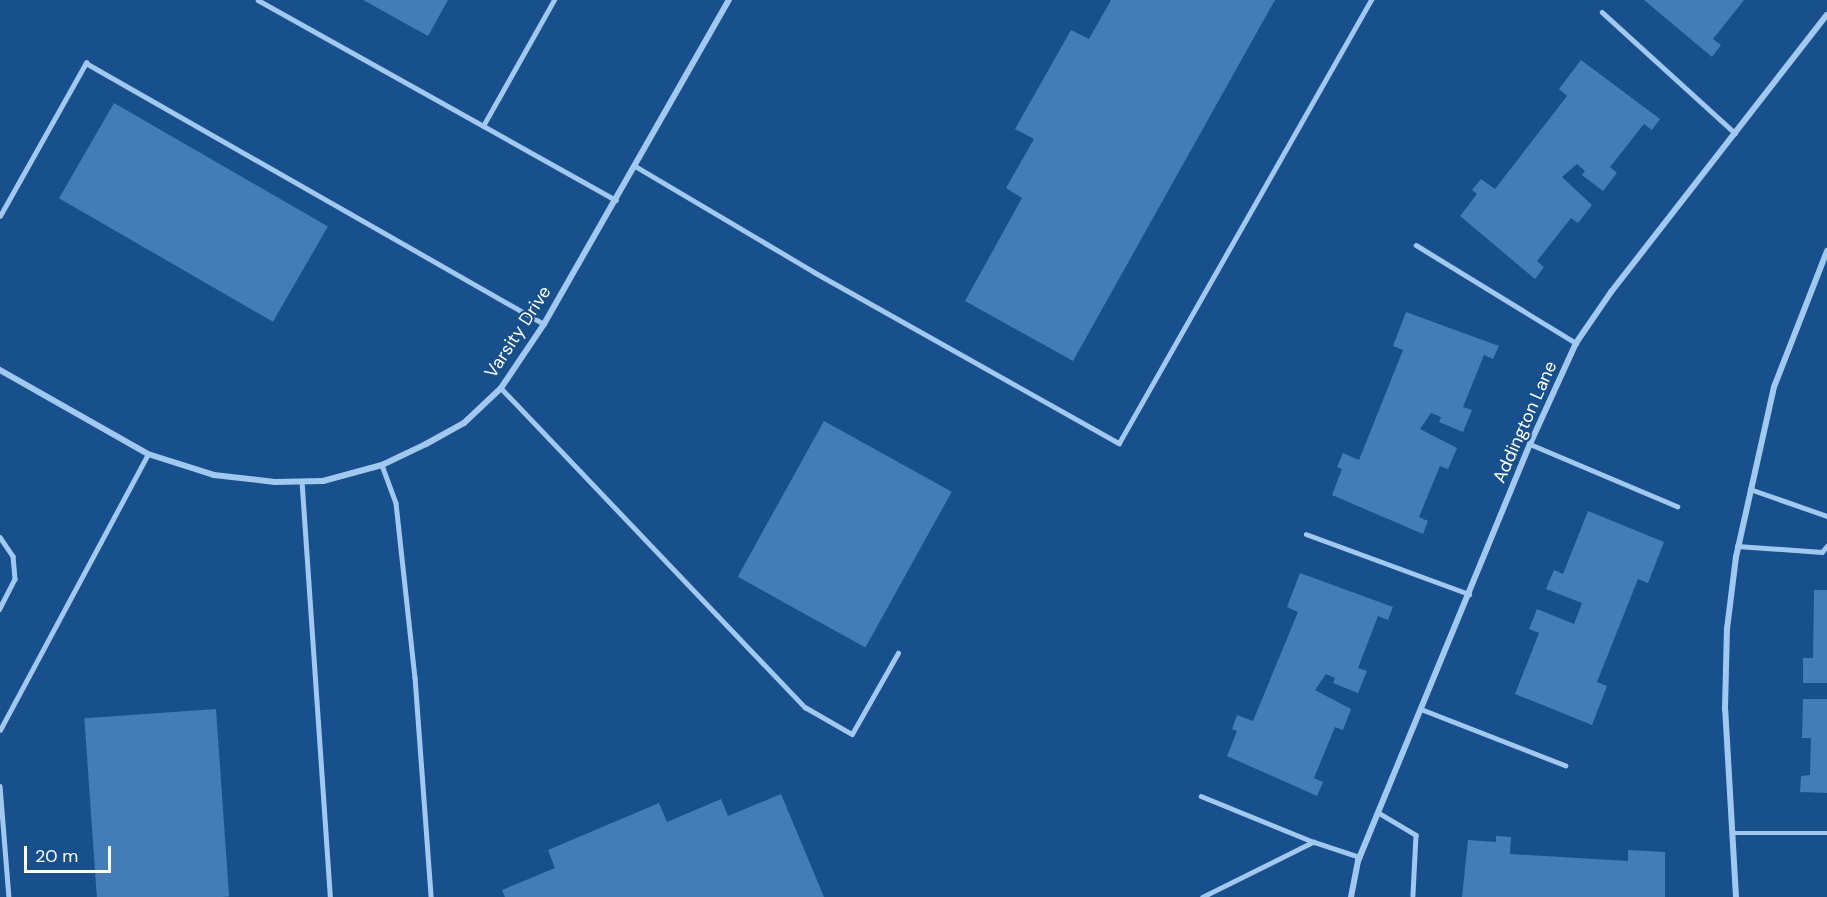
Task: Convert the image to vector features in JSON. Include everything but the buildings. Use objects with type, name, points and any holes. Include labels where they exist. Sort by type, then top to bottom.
[{"type":"street","name":"Varsity Drive","points":[[0,370],[148,454],[214,475],[323,481],[382,465],[464,423],[501,388],[544,324],[729,0]]},
{"type":"street","name":"Addington Lane","points":[[1351,897],[1360,857],[1530,444],[1576,343],[1611,292],[1827,15]]},
{"type":"street","points":[[1736,897],[1725,709],[1727,629],[1737,546],[1774,387],[1827,251]]},
{"type":"lane","points":[[258,0],[616,200]]},
{"type":"lane","points":[[483,126],[554,0]]},
{"type":"lane","points":[[635,166],[814,272],[1119,443],[1371,0]]},
{"type":"lane","points":[[1602,12],[1735,134]]},
{"type":"lane","points":[[0,216],[86,63],[544,324]]},
{"type":"lane","points":[[1416,245],[1576,343]]},
{"type":"lane","points":[[501,388],[805,708],[852,734],[898,653]]},
{"type":"lane","points":[[1530,444],[1677,506]]},
{"type":"lane","points":[[0,730],[148,454]]},
{"type":"lane","points":[[382,465],[396,504],[416,677],[431,897]]},
{"type":"lane","points":[[302,481],[330,897]]},
{"type":"lane","points":[[1750,489],[1827,516]]},
{"type":"lane","points":[[1306,534],[1469,594]]},
{"type":"lane","points":[[0,537],[13,556],[15,579],[0,609]]},
{"type":"lane","points":[[1737,546],[1822,552],[1827,546]]},
{"type":"lane","points":[[1421,709],[1565,765]]},
{"type":"lane","points":[[0,786],[9,897]]},
{"type":"lane","points":[[1201,796],[1314,842],[1360,857]]},
{"type":"lane","points":[[1379,813],[1416,835],[1413,895]]},
{"type":"lane","points":[[1733,833],[1827,832]]},
{"type":"lane","points":[[1203,897],[1314,842]]}]
